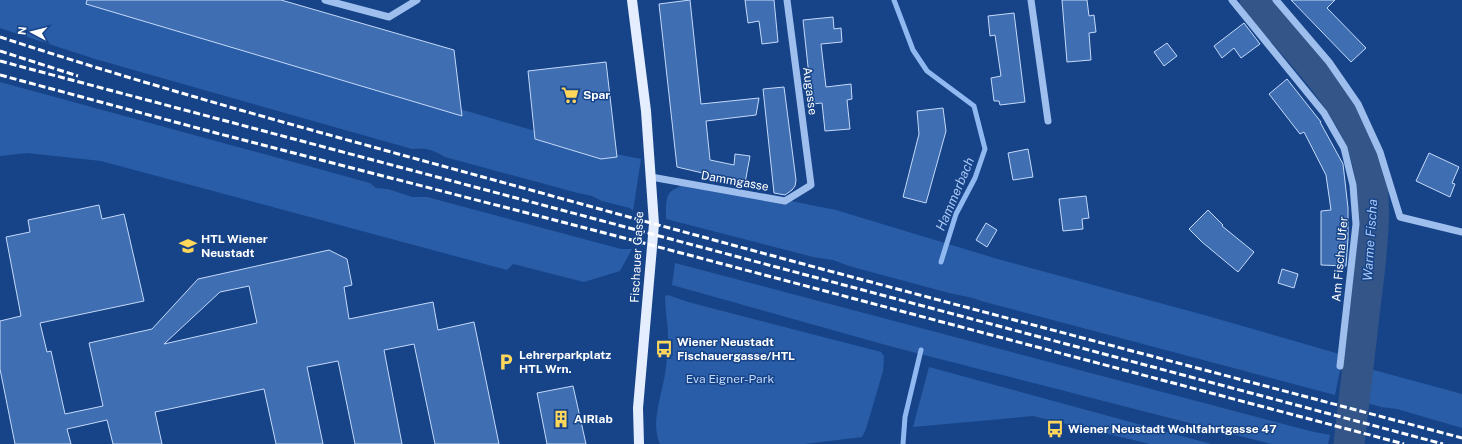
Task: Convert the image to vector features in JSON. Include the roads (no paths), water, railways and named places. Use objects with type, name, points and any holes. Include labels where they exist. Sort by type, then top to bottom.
[{"type":"main road","name":"Fischauer Gasse","points":[[632,0],[646,111],[654,224],[638,408],[639,444]]},
{"type":"street","points":[[324,0],[389,18],[417,0]]},
{"type":"street","name":"Augasse","points":[[787,0],[811,185]]},
{"type":"street","points":[[1031,0],[1048,121]]},
{"type":"street","name":"Am Fischa Ufer","points":[[1232,0],[1324,114],[1344,148],[1353,185],[1356,224],[1340,366]]},
{"type":"street","points":[[1276,0],[1329,62],[1358,104],[1382,160],[1400,217],[1462,232]]},
{"type":"street","name":"Dammgasse","points":[[651,177],[785,201],[811,185]]},
{"type":"waterway","name":"Hammerbach","points":[[894,0],[913,50],[927,71],[974,106],[985,149],[975,178],[956,214],[941,262]]},
{"type":"waterway","name":"Warme Fischa","points":[[1255,0],[1308,61],[1334,94],[1355,128],[1364,150],[1370,173],[1373,196],[1372,244],[1349,444]]},
{"type":"waterway","name":"Hammerbach","points":[[903,444],[905,417],[921,350]]},
{"type":"railway","points":[[0,37],[131,78],[395,153],[760,253],[1462,438]]},
{"type":"railway","points":[[0,51],[78,76]]},
{"type":"railway","points":[[0,61],[1443,444]]},
{"type":"railway","points":[[0,75],[1404,444]]},
{"type":"place","name":"Spar","points":[[570,95]]},
{"type":"place","name":"HTL Wiener Neustadt","points":[[188,246]]},
{"type":"place","name":"Wiener Neustadt Fischauergasse/HTL","points":[[664,349]]},
{"type":"place","name":"Lehrerparkplatz HTL Wrn.","points":[[506,362]]},
{"type":"place","name":"AIRlab","points":[[561,419]]},
{"type":"place","name":"Wiener Neustadt Wohlfahrtgasse 47","points":[[1055,429]]},
{"type":"park label","name":"Eva Eigner-Park","points":[[730,379]]}]
